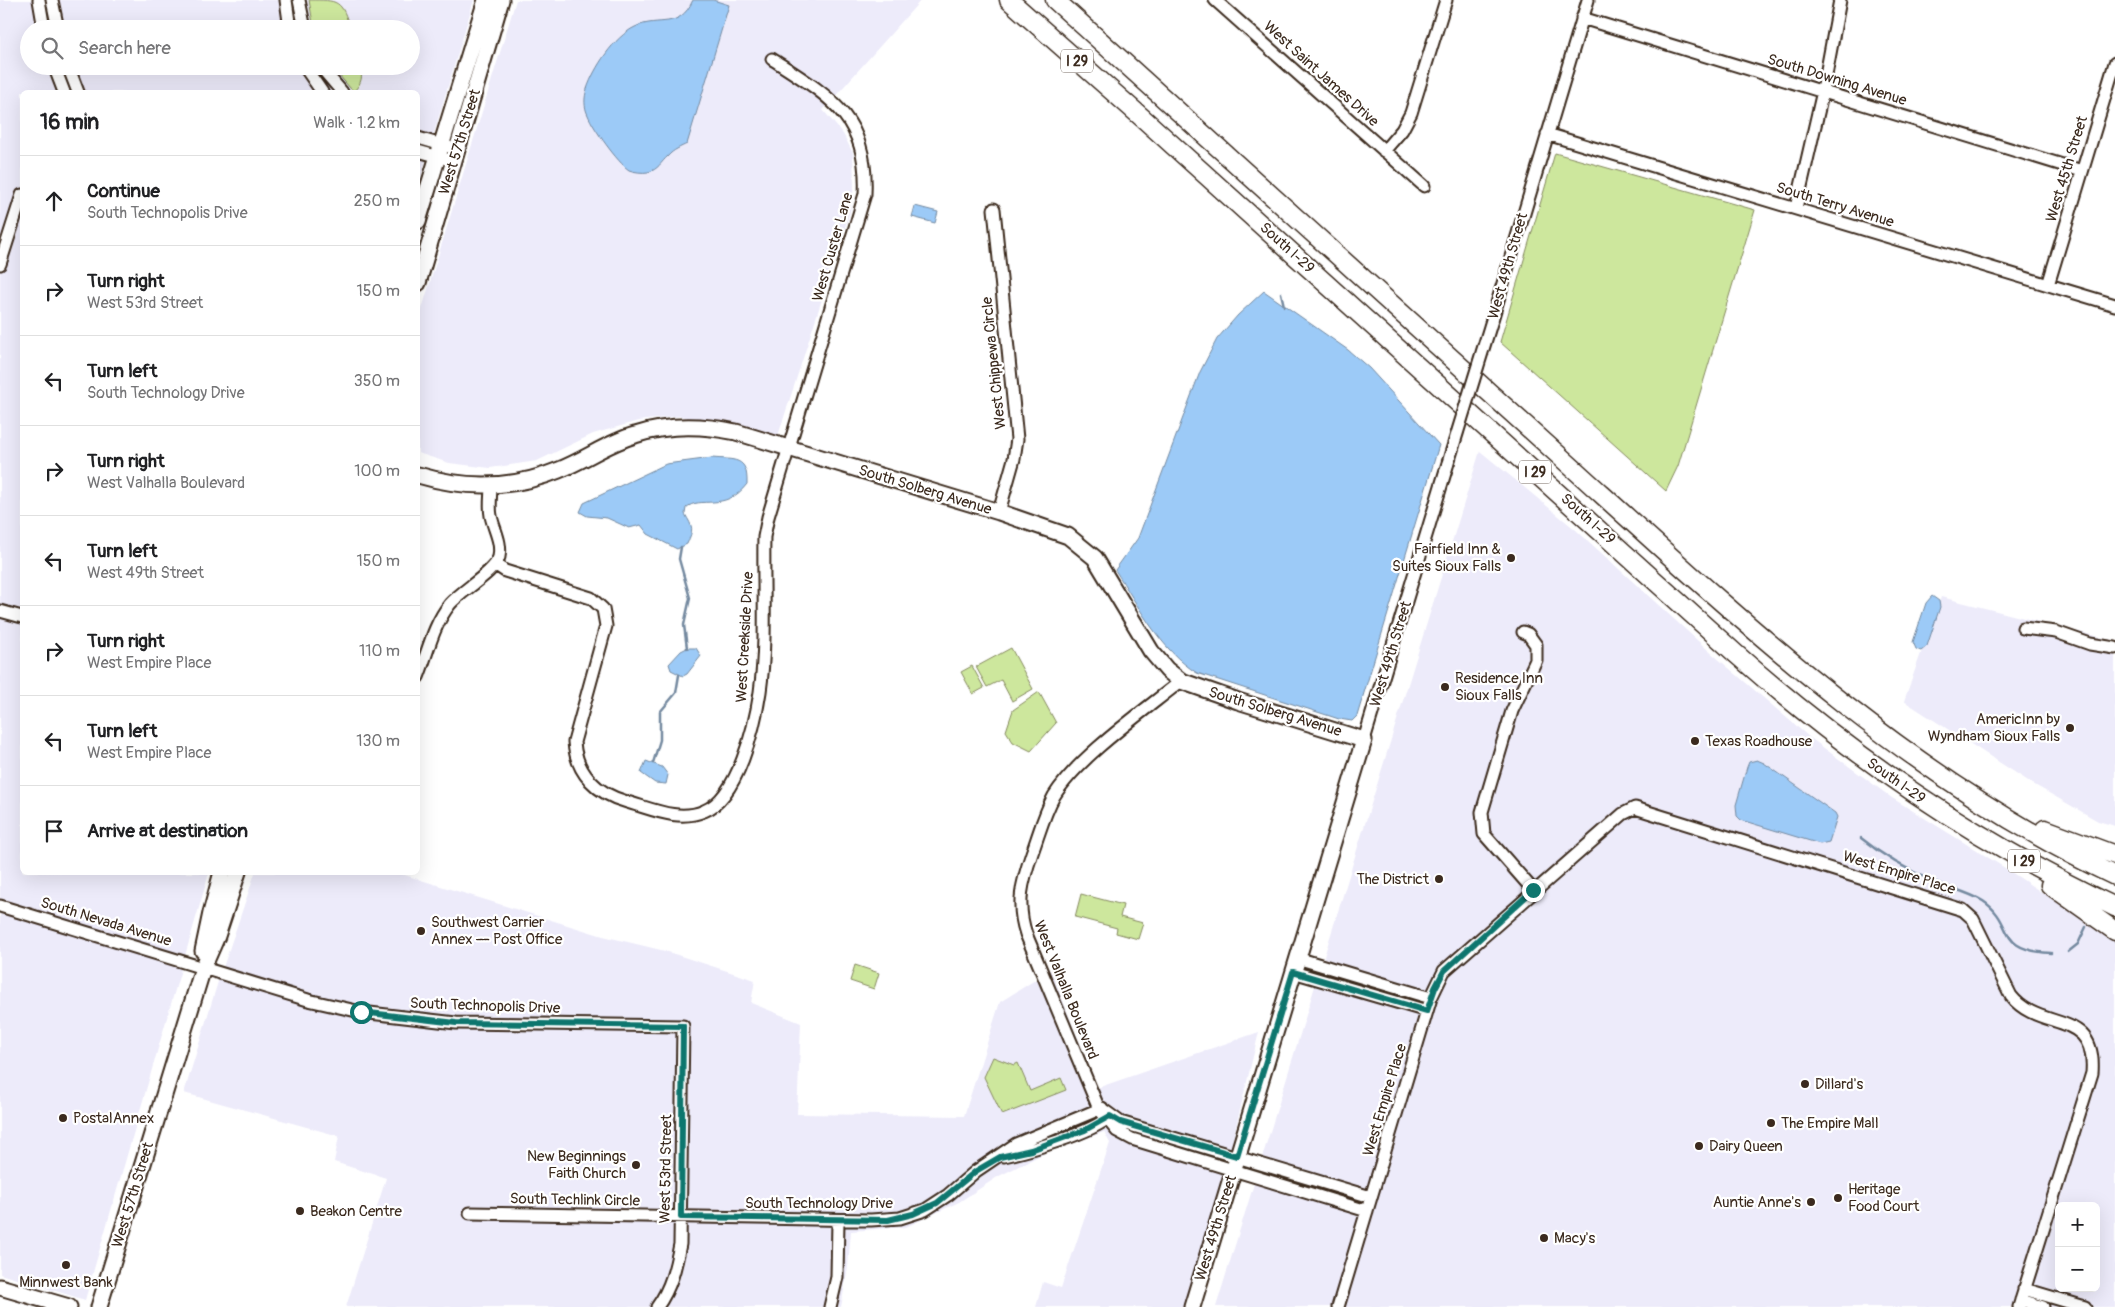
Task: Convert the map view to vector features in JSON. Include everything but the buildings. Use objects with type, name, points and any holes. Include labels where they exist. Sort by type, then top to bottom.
[{"type":"highway","name":"South I-29","points":[[1009,0],[1146,121],[1777,690],[1844,745],[1936,808],[2004,850],[2115,907]]},
{"type":"highway","name":"South I-29","points":[[1055,0],[1682,567],[1832,695],[1893,741],[1964,790],[2033,834],[2115,876]]},
{"type":"highway","points":[[1964,790],[2054,833],[2115,855]]},
{"type":"highway","points":[[1936,808],[2115,931]]},
{"type":"main road","name":"West 57th Street","points":[[420,214],[486,0]]},
{"type":"main road","name":"West 57th Street","points":[[420,276],[502,0]]},
{"type":"main road","name":"South Solberg Avenue","points":[[420,476],[444,483],[491,486],[521,482],[559,470],[614,442],[636,434],[680,427],[718,428],[789,447],[999,512],[1068,536],[1089,552],[1104,570],[1151,651],[1166,670],[1181,681],[1238,701],[1364,740]]},
{"type":"main road","name":"West 49th Street","points":[[1192,1307],[1364,740]]},
{"type":"main road","name":"West 57th Street","points":[[202,968],[204,944],[221,875]]},
{"type":"main road","name":"West 57th Street","points":[[99,1307],[202,968],[217,936],[237,875]]},
{"type":"main road","points":[[0,1287],[69,1307]]},
{"type":"street","points":[[38,0],[42,20]]},
{"type":"street","points":[[52,0],[56,20]]},
{"type":"street","points":[[286,0],[289,20]]},
{"type":"street","points":[[299,0],[303,20]]},
{"type":"street","name":"West Saint James Drive","points":[[1215,0],[1424,186]]},
{"type":"street","points":[[1384,151],[1402,130],[1411,113],[1446,0]]},
{"type":"street","name":"West 49th Street","points":[[1364,740],[1588,0]]},
{"type":"street","points":[[1796,208],[1823,91],[1840,0]]},
{"type":"street","name":"South Downing Avenue","points":[[1582,18],[2082,171]]},
{"type":"street","name":"West Custer Lane","points":[[772,60],[826,95],[844,113],[855,131],[863,153],[866,175],[860,212],[789,447]]},
{"type":"street","name":"West 45th Street","points":[[2048,285],[2115,63]]},
{"type":"street","points":[[57,75],[63,90]]},
{"type":"street","points":[[71,75],[77,90]]},
{"type":"street","points":[[310,75],[321,90]]},
{"type":"street","points":[[328,75],[340,90]]},
{"type":"street","name":"South Terry Avenue","points":[[1547,134],[2115,305]]},
{"type":"street","points":[[420,139],[439,151]]},
{"type":"street","points":[[420,150],[439,151],[456,156]]},
{"type":"street","points":[[0,264],[20,201]]},
{"type":"street","name":"West Chippewa Circle","points":[[994,209],[1016,439],[1014,459],[999,512]]},
{"type":"street","name":"West Creekside Drive","points":[[496,565],[505,571],[585,595],[595,601],[605,614],[604,634],[574,742],[576,758],[589,781],[615,799],[670,814],[688,816],[704,811],[723,799],[734,782],[756,712],[762,668],[764,537],[789,447]]},
{"type":"street","points":[[420,670],[434,632],[444,612],[463,591],[496,565],[500,549],[491,514],[491,486]]},
{"type":"street","points":[[0,611],[20,616]]},
{"type":"street","points":[[2023,628],[2056,632],[2090,644],[2115,648]]},
{"type":"street","points":[[1523,632],[1528,634],[1536,645],[1536,660],[1512,712],[1482,812],[1482,826],[1484,834],[1533,890]]},
{"type":"street","name":"West Valhalla Boulevard","points":[[1181,681],[1093,754],[1059,789],[1044,819],[1021,890],[1020,912],[1026,934],[1102,1111],[1116,1131],[1132,1139],[1235,1163]]},
{"type":"street","name":"West Empire Place","points":[[1338,1307],[1431,998],[1444,971],[1533,890],[1623,814],[1635,808],[1944,903],[1968,913],[2017,1004],[2031,1013],[2078,1030],[2090,1044],[2092,1073],[2020,1304],[2043,1307]]},
{"type":"street","name":"South Nevada Avenue","points":[[0,906],[202,968]]},
{"type":"street","points":[[1295,965],[1431,998]]},
{"type":"street","points":[[1295,965],[1427,1011]]},
{"type":"street","name":"South Technopolis Drive","points":[[202,968],[310,1000],[388,1016],[456,1023],[683,1026]]},
{"type":"street","name":"West 53rd Street","points":[[657,1307],[676,1267],[680,1244],[683,1026]]},
{"type":"street","name":"South Technology Drive","points":[[681,1217],[888,1220],[913,1214],[937,1203],[976,1171],[1025,1139],[1102,1111]]},
{"type":"street","points":[[1235,1163],[1371,1197]]},
{"type":"street","points":[[1235,1163],[1367,1211]]},
{"type":"street","name":"South Techlink Circle","points":[[470,1213],[681,1217]]},
{"type":"street","points":[[830,1307],[837,1277],[838,1220]]},
{"type":"street","points":[[2024,1289],[2085,1307]]},
{"type":"shaded area","points":[[0,0],[474,0],[420,179],[420,90],[20,90],[20,875],[208,875],[85,1300],[0,1274]]},
{"type":"shaded area","points":[[516,0],[921,0],[823,110],[843,134],[853,153],[854,186],[850,212],[777,439],[680,416],[638,421],[593,434],[537,461],[490,468],[449,463],[420,454],[420,315]]},
{"type":"shaded area","points":[[1480,451],[1576,530],[1709,651],[1809,737],[1892,798],[2005,868],[2082,919],[2115,922],[2115,1307],[1216,1307]]},
{"type":"shaded area","points":[[1941,597],[2115,641],[2115,826],[2098,821],[2033,784],[1904,701]]},
{"type":"shaded area","points":[[254,875],[405,875],[603,936],[665,951],[755,980],[751,1003],[801,1023],[797,1114],[964,1116],[1000,1002],[1051,970],[1097,1088],[1259,1032],[1224,1176],[1184,1307],[1036,1307],[1043,1282],[1061,1288],[1110,1143],[1104,1132],[1045,1153],[999,1176],[959,1202],[906,1227],[851,1231],[848,1267],[841,1307],[346,1307],[386,1178],[334,1162],[339,1136],[184,1093],[217,985]]},
{"type":"green space","points":[[309,0],[327,0],[337,4],[341,7],[347,20],[312,20]]},
{"type":"green space","points":[[339,75],[361,75],[359,85],[355,90],[351,89]]},
{"type":"green space","points":[[1555,153],[1755,210],[1678,466],[1666,491],[1500,342]]},
{"type":"green space","points":[[1011,648],[1033,689],[1012,701],[1001,680],[987,687],[976,667]]},
{"type":"green space","points":[[972,666],[984,688],[973,694],[961,672]]},
{"type":"green space","points":[[1039,692],[1056,723],[1031,751],[1013,742],[1006,731],[1013,710]]},
{"type":"green space","points":[[1081,894],[1123,905],[1120,917],[1143,923],[1138,939],[1116,933],[1117,928],[1075,917]]},
{"type":"green space","points":[[855,965],[879,973],[874,989],[850,981]]},
{"type":"green space","points":[[993,1057],[1014,1065],[1018,1063],[1030,1091],[1061,1078],[1066,1090],[1002,1115],[984,1077]]},
{"type":"water","points":[[693,0],[713,0],[729,5],[687,144],[672,152],[657,168],[651,171],[629,170],[600,136],[587,112],[585,99],[590,81],[612,45],[627,32],[644,24],[675,19],[687,10]]},
{"type":"water","points":[[915,206],[938,212],[935,223],[912,217]]},
{"type":"water","points":[[1264,291],[1348,350],[1369,368],[1439,445],[1357,716],[1352,721],[1339,719],[1197,673],[1161,640],[1115,570],[1138,538],[1200,372],[1217,339],[1238,315]]},
{"type":"water","points":[[712,458],[738,461],[745,468],[747,484],[739,493],[730,498],[722,501],[692,504],[686,508],[685,514],[692,531],[687,544],[677,549],[648,534],[641,525],[629,528],[607,518],[587,516],[580,512],[584,503],[666,464]]},
{"type":"water","points":[[1932,596],[1939,601],[1940,607],[1927,646],[1921,651],[1916,649],[1913,642],[1926,603]]},
{"type":"water","points":[[687,648],[696,648],[701,656],[687,674],[683,676],[671,670],[669,664],[681,651]]},
{"type":"water","points":[[1757,760],[1835,813],[1837,817],[1829,842],[1820,844],[1741,820],[1737,816],[1736,805],[1747,767],[1749,762]]},
{"type":"water","points":[[646,761],[662,767],[668,775],[666,784],[655,783],[641,773]]},
{"type":"waterway","points":[[1281,293],[1284,306]]},
{"type":"waterway","points":[[681,547],[679,559],[690,598],[684,625],[687,648]]},
{"type":"waterway","points":[[653,763],[660,740],[660,712],[676,693],[679,675]]},
{"type":"waterway","points":[[1861,838],[1887,857],[1914,872],[1983,901],[2000,918],[2013,941],[2021,947],[2033,951],[2051,953]]},
{"type":"waterway","points":[[2068,952],[2078,944],[2086,927]]},
{"type":"place","name":"Fairfield Inn & Suites Sioux Falls","points":[[1511,558]]},
{"type":"place","name":"Residence Inn Sioux Falls","points":[[1445,687]]},
{"type":"place","name":"AmericInn by Wyndham Sioux Falls","points":[[2070,728]]},
{"type":"place","name":"Texas Roadhouse","points":[[1695,741]]},
{"type":"place","name":"The District","points":[[1439,879]]},
{"type":"place","name":"Southwest Carrier Annex — Post Office","points":[[421,931]]},
{"type":"place","name":"Dillard's","points":[[1805,1084]]},
{"type":"place","name":"PostalAnnex","points":[[63,1118]]},
{"type":"place","name":"The Empire Mall","points":[[1771,1123]]},
{"type":"place","name":"Dairy Queen","points":[[1699,1146]]},
{"type":"place","name":"New Beginnings Faith Church","points":[[636,1165]]},
{"type":"place","name":"Heritage Food Court","points":[[1838,1198]]},
{"type":"place","name":"Auntie Anne's","points":[[1811,1202]]},
{"type":"place","name":"Beakon Centre","points":[[300,1211]]},
{"type":"place","name":"Macy's","points":[[1544,1238]]},
{"type":"place","name":"Minnwest Bank","points":[[66,1265]]},
{"type":"route","points":[[361,1012],[456,1023],[683,1026],[681,1217],[888,1220],[925,1210],[948,1195],[976,1171],[1000,1157],[1031,1150],[1085,1130],[1106,1120],[1110,1116],[1120,1122],[1237,1156],[1293,972],[1427,1011],[1439,978],[1444,971],[1533,890]]}]
